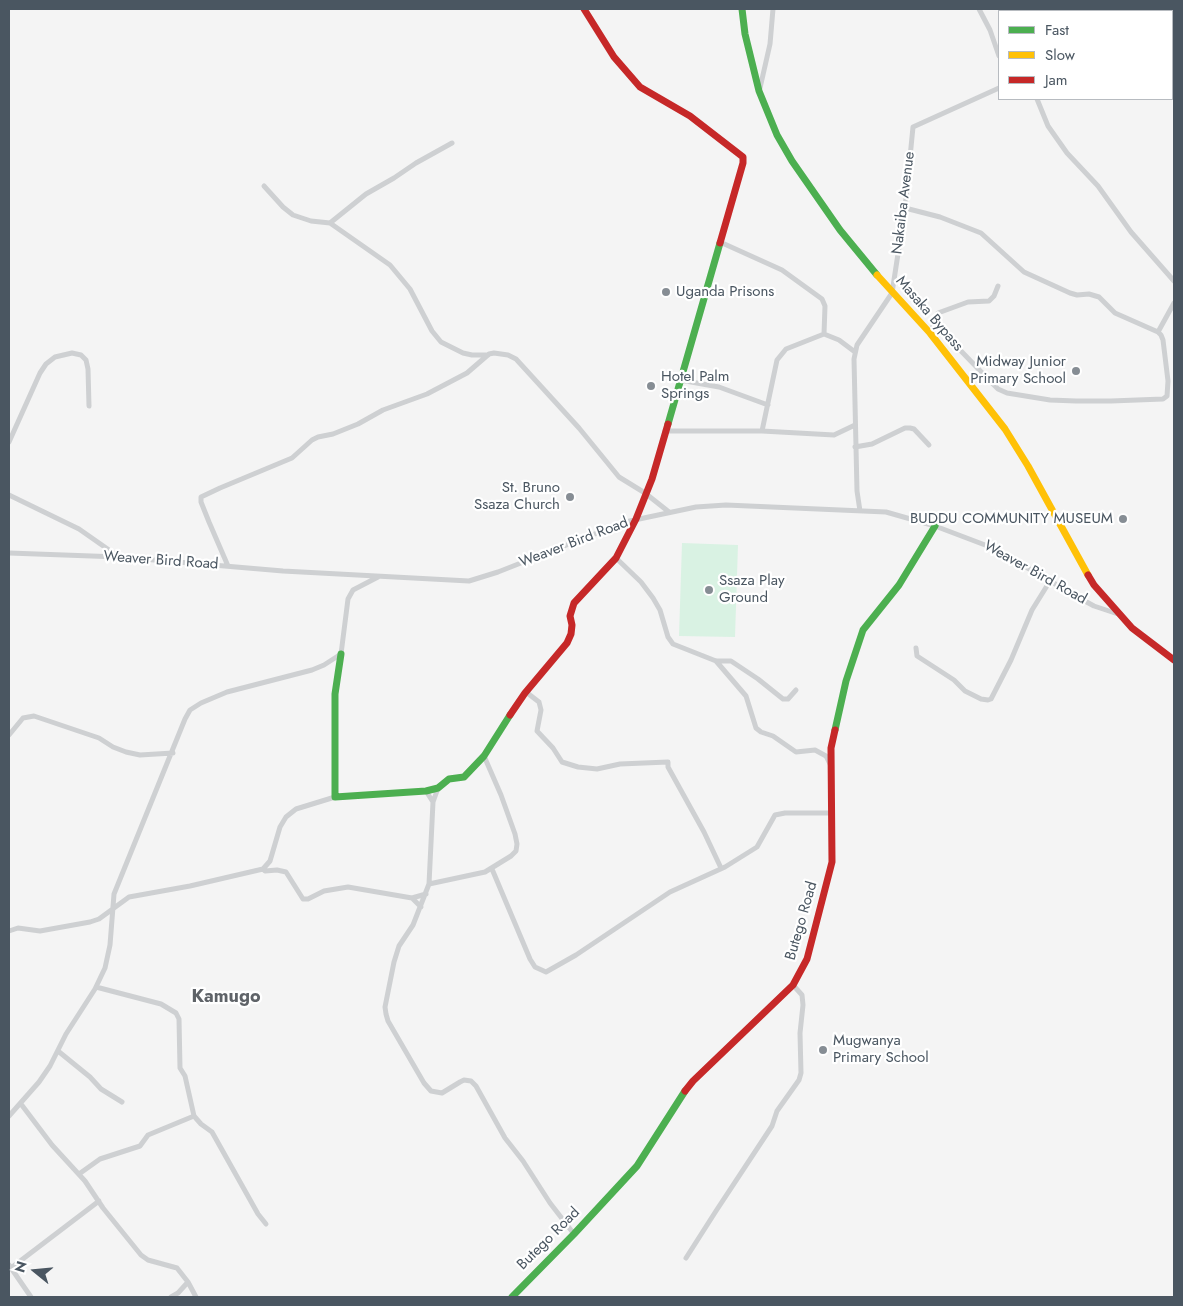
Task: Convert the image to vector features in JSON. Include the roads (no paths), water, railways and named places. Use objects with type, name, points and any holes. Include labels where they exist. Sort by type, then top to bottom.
[{"type":"main road","points":[[341,654],[335,694],[335,797],[426,791],[438,788],[449,779],[464,777],[484,756],[526,692],[567,643],[571,634],[570,616],[574,603],[616,558],[636,520],[652,479],[743,164],[743,157],[690,116],[671,104],[652,96],[640,86],[614,57],[584,9]]},
{"type":"main road","name":"Masaka Bypass","points":[[742,9],[745,34],[759,91],[777,136],[792,161],[840,230],[892,293],[930,333],[1005,429],[1028,466],[1080,564],[1094,585],[1118,614],[1151,644],[1174,660]]},
{"type":"main road","name":"Butego Road","points":[[512,1297],[637,1166],[679,1098],[693,1081],[745,1033],[793,984],[807,959],[832,862],[831,748],[846,681],[863,630],[899,585],[935,526]]},
{"type":"street","points":[[759,91],[770,44],[773,9]]},
{"type":"street","points":[[979,9],[990,30],[998,53]]},
{"type":"street","points":[[1173,25],[1174,32]]},
{"type":"street","name":"Nakaiba Avenue","points":[[860,511],[857,491],[855,352],[857,345],[892,293],[905,208],[913,127],[998,88]]},
{"type":"street","points":[[1037,100],[1048,126],[1067,153],[1098,186],[1131,232],[1174,280]]},
{"type":"street","points":[[330,223],[366,194],[452,143]]},
{"type":"street","points":[[264,186],[283,208],[293,215],[330,223],[390,265],[410,289],[432,331],[441,342],[463,353],[472,355],[500,353],[516,359],[579,428],[619,477],[645,493],[669,512]]},
{"type":"street","points":[[905,208],[940,217],[981,233],[1024,272],[1070,294],[1089,294],[1099,297],[1115,312],[1158,332],[1163,340],[1168,393],[1166,398],[1111,402],[1050,400],[1007,393],[998,388],[934,323]]},
{"type":"street","points":[[720,242],[782,270],[822,299],[825,306],[824,334]]},
{"type":"street","points":[[930,333],[938,313],[968,302],[992,299],[998,286]]},
{"type":"street","points":[[1158,332],[1174,303]]},
{"type":"street","points":[[762,431],[777,360],[786,349],[824,334],[839,340],[855,352]]},
{"type":"street","points":[[9,442],[40,372],[55,357],[63,354],[72,354],[81,355],[86,360],[89,406]]},
{"type":"street","points":[[228,566],[201,502],[202,497],[292,458],[312,440],[358,424],[399,403],[427,394],[467,373],[489,354]]},
{"type":"street","points":[[680,380],[719,387],[768,405]]},
{"type":"street","points":[[665,431],[762,431],[834,435],[856,425]]},
{"type":"street","points":[[856,447],[872,444],[906,428],[914,429],[929,445]]},
{"type":"street","points":[[9,495],[79,530],[120,557]]},
{"type":"street","name":"Weaver Bird Road","points":[[9,553],[120,557],[228,566],[469,581],[498,572],[625,522],[696,507],[726,505],[860,511],[894,514],[935,526],[993,548],[1094,606],[1118,614]]},
{"type":"street","points":[[616,558],[641,582],[653,598],[660,610],[670,641],[680,648],[716,662],[731,661],[783,699],[788,699],[796,690]]},
{"type":"street","points":[[9,1116],[50,1066],[105,968],[110,945],[114,894],[190,710],[201,702],[227,692],[312,670],[341,654],[348,599],[353,590],[381,576]]},
{"type":"street","points":[[916,648],[917,656],[954,680],[965,691],[981,699],[991,699],[1011,660],[1032,610],[1050,581]]},
{"type":"street","points":[[716,662],[746,696],[756,728],[760,732],[773,736],[796,752],[815,750],[826,756],[830,764]]},
{"type":"street","points":[[526,692],[539,702],[541,710],[537,731],[554,748],[562,762],[578,767],[597,769],[620,764],[668,762],[668,767],[704,832],[721,868]]},
{"type":"street","points":[[9,735],[23,718],[34,716],[99,738],[113,747],[126,752],[140,754],[173,753]]},
{"type":"street","points":[[430,884],[484,872],[492,869],[516,852],[515,834],[484,756]]},
{"type":"street","points":[[438,788],[434,802],[430,884],[413,925],[399,946],[394,962],[385,1008],[388,1021],[424,1083],[431,1091],[442,1093],[464,1080],[471,1081],[476,1086],[505,1138],[574,1234]]},
{"type":"street","points":[[426,791],[434,802]]},
{"type":"street","points":[[263,869],[270,861],[280,827],[286,818],[296,809],[335,797]]},
{"type":"street","points":[[492,869],[530,959],[535,967],[546,972],[576,955],[670,892],[721,868],[757,847],[775,815],[785,813],[831,813]]},
{"type":"street","points":[[9,931],[18,928],[40,931],[100,920],[129,897],[190,886],[263,869],[265,871],[277,870],[286,872],[303,899],[308,899],[324,891],[343,886],[412,898],[426,894]]},
{"type":"street","points":[[412,898],[420,907]]},
{"type":"street","points":[[686,1258],[772,1126],[777,1111],[799,1080],[801,1073],[800,1033],[803,1004],[802,995],[793,984]]},
{"type":"street","points":[[96,987],[161,1004],[176,1013],[179,1019],[180,1068],[186,1076],[194,1116],[212,1132],[258,1214],[266,1224]]},
{"type":"street","points":[[58,1051],[90,1077],[101,1089],[122,1102]]},
{"type":"street","points":[[20,1104],[79,1174],[126,1238],[141,1255],[148,1260],[176,1268],[188,1282],[196,1297]]},
{"type":"street","points":[[79,1174],[100,1159],[140,1146],[148,1135],[194,1116]]},
{"type":"street","points":[[31,1297],[10,1267],[99,1201]]},
{"type":"street","points":[[171,1297],[178,1293],[188,1282]]},
{"type":"place","name":"Uganda Prisons","points":[[666,292]]},
{"type":"place","name":"Midway Junior Primary School","points":[[1076,371]]},
{"type":"place","name":"Hotel Palm Springs","points":[[651,386]]},
{"type":"place","name":"St. Bruno Ssaza Church","points":[[570,497]]},
{"type":"place","name":"BUDDU COMMUNITY MUSEUM","points":[[1123,519]]},
{"type":"place","name":"Ssaza Play Ground","points":[[709,590]]},
{"type":"place","name":"Mugwanya Primary School","points":[[823,1050]]},
{"type":"district","name":"Kamugo","points":[[226,998]]}]
